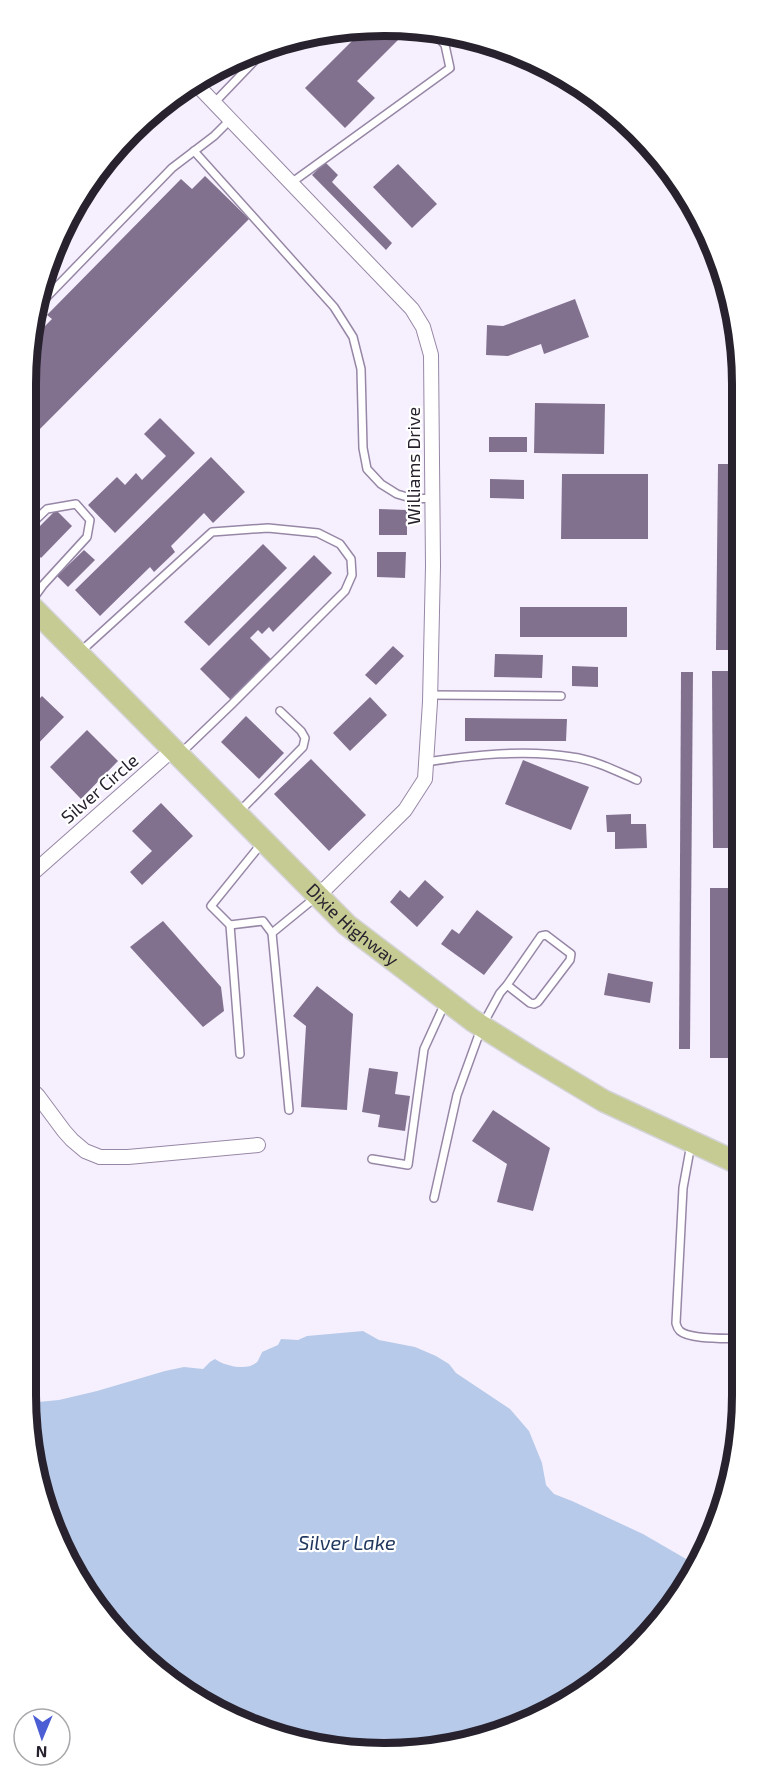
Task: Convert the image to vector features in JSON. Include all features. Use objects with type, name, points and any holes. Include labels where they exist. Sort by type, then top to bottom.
[{"type":"main road","name":"Dixie Highway","points":[[36,612],[347,925],[482,1026],[604,1101],[732,1160]]},
{"type":"street","name":"Williams Drive","points":[[201,89],[412,309],[423,327],[431,355],[433,498],[430,694],[424,779],[405,810],[318,896]]},
{"type":"street","name":"Silver Circle","points":[[36,870],[175,752]]},
{"type":"street","points":[[36,1094],[72,1140],[85,1150],[100,1157],[128,1157],[258,1145]]},
{"type":"lane","points":[[291,183],[450,68],[445,45],[442,41]]},
{"type":"lane","points":[[214,103],[255,61]]},
{"type":"lane","points":[[47,296],[172,168],[231,120]]},
{"type":"lane","points":[[194,151],[334,307],[353,337],[361,369],[363,448],[367,470],[381,484],[397,494],[414,499],[433,498]]},
{"type":"lane","points":[[36,519],[47,509],[76,504],[90,520],[87,537],[36,593]]},
{"type":"lane","points":[[77,655],[212,531],[268,528],[318,533],[340,544],[351,559],[352,575],[345,591],[232,704],[175,752]]},
{"type":"lane","points":[[430,694],[561,696]]},
{"type":"lane","points":[[237,814],[303,747],[305,738],[301,731],[280,711]]},
{"type":"lane","points":[[426,762],[534,753],[574,757],[637,780]]},
{"type":"lane","points":[[240,1054],[230,925],[211,906],[264,841]]},
{"type":"lane","points":[[273,933],[318,896]]},
{"type":"lane","points":[[230,925],[263,921],[273,933],[289,1110]]},
{"type":"lane","points":[[434,1198],[457,1095],[482,1026],[500,993],[541,936],[546,934],[551,936],[571,954],[570,960],[538,1002],[534,1004],[507,986]]},
{"type":"lane","points":[[372,1159],[408,1165],[424,1049],[446,1001]]},
{"type":"lane","points":[[691,1141],[683,1188],[676,1323],[681,1332],[692,1336],[732,1338]]},
{"type":"water","name":"Silver Lake","points":[[363,1331],[379,1340],[415,1347],[449,1364],[456,1373],[510,1409],[529,1431],[542,1463],[546,1485],[554,1494],[643,1534],[689,1561],[660,1607],[613,1657],[558,1696],[496,1725],[429,1740],[361,1742],[294,1731],[272,1725],[230,1707],[172,1671],[138,1641],[108,1607],[72,1549],[54,1507],[48,1485],[39,1440],[36,1402],[59,1400],[97,1391],[184,1367],[203,1369],[215,1359],[230,1366],[249,1366],[258,1361],[262,1352],[278,1345],[281,1339],[298,1340],[307,1336]]},
{"type":"building","points":[[401,37],[357,81],[375,98],[345,128],[305,88],[356,38]]},
{"type":"building","points":[[325,162],[338,175],[332,182],[392,243],[386,250],[312,175]]},
{"type":"building","points":[[398,164],[437,204],[412,228],[373,187]]},
{"type":"building","points":[[205,176],[249,219],[36,433],[39,339],[40,331],[52,319],[47,315],[181,179],[192,189]]},
{"type":"building","points":[[575,299],[589,337],[544,354],[541,344],[508,356],[486,355],[487,325],[503,326]]},
{"type":"building","points":[[535,403],[605,404],[604,454],[534,453]]},
{"type":"building","points":[[160,418],[195,453],[115,533],[88,505],[117,477],[125,485],[136,473],[142,480],[166,456],[144,434]]},
{"type":"building","points":[[489,437],[527,437],[527,452],[489,452]]},
{"type":"building","points":[[211,457],[245,492],[213,523],[204,513],[171,546],[175,552],[154,572],[150,567],[100,616],[75,590]]},
{"type":"building","points":[[718,464],[732,464],[732,650],[716,650]]},
{"type":"building","points":[[562,474],[648,474],[648,539],[561,539]]},
{"type":"building","points":[[490,479],[524,480],[524,499],[490,498]]},
{"type":"building","points":[[379,509],[407,510],[407,535],[379,535]]},
{"type":"building","points":[[56,510],[72,526],[41,558],[36,553],[36,530]]},
{"type":"building","points":[[263,544],[287,568],[209,646],[184,622]]},
{"type":"building","points":[[84,550],[95,560],[68,587],[57,576]]},
{"type":"building","points":[[377,552],[406,552],[405,578],[377,577]]},
{"type":"building","points":[[314,555],[332,573],[273,632],[269,627],[262,634],[258,630],[250,638],[272,660],[231,700],[200,669]]},
{"type":"building","points":[[520,607],[627,607],[627,637],[520,637]]},
{"type":"building","points":[[393,646],[404,656],[376,685],[365,675]]},
{"type":"building","points":[[495,654],[543,655],[542,678],[494,677]]},
{"type":"building","points":[[572,666],[598,667],[598,687],[572,686]]},
{"type":"building","points":[[712,671],[732,671],[732,848],[713,848]]},
{"type":"building","points":[[681,672],[693,672],[690,1049],[679,1049]]},
{"type":"building","points":[[42,696],[64,717],[36,746],[36,702]]},
{"type":"building","points":[[370,697],[387,715],[350,751],[333,733]]},
{"type":"building","points":[[246,716],[284,753],[259,779],[221,742]]},
{"type":"building","points":[[465,718],[567,719],[566,741],[465,741]]},
{"type":"building","points":[[87,730],[118,761],[81,799],[50,767]]},
{"type":"building","points":[[311,759],[366,815],[329,851],[274,794]]},
{"type":"building","points":[[523,760],[589,787],[571,830],[505,804]]},
{"type":"building","points":[[161,803],[193,836],[142,885],[130,872],[152,851],[132,831]]},
{"type":"building","points":[[631,814],[631,824],[646,824],[647,848],[615,849],[615,832],[607,832],[606,815]]},
{"type":"building","points":[[425,880],[444,897],[417,927],[390,902],[400,890],[409,898]]},
{"type":"building","points":[[710,888],[731,888],[731,1058],[710,1058]]},
{"type":"building","points":[[477,910],[513,937],[484,975],[441,944],[452,929],[459,934]]},
{"type":"building","points":[[163,921],[221,987],[224,1011],[203,1027],[130,947]]},
{"type":"building","points":[[608,973],[653,982],[650,1003],[604,995]]},
{"type":"building","points":[[317,986],[353,1014],[347,1110],[301,1107],[306,1026],[293,1016]]},
{"type":"building","points":[[369,1068],[398,1072],[395,1094],[410,1096],[405,1131],[378,1127],[380,1115],[362,1112]]},
{"type":"building","points":[[493,1110],[550,1148],[533,1211],[497,1202],[507,1164],[472,1141]]}]
